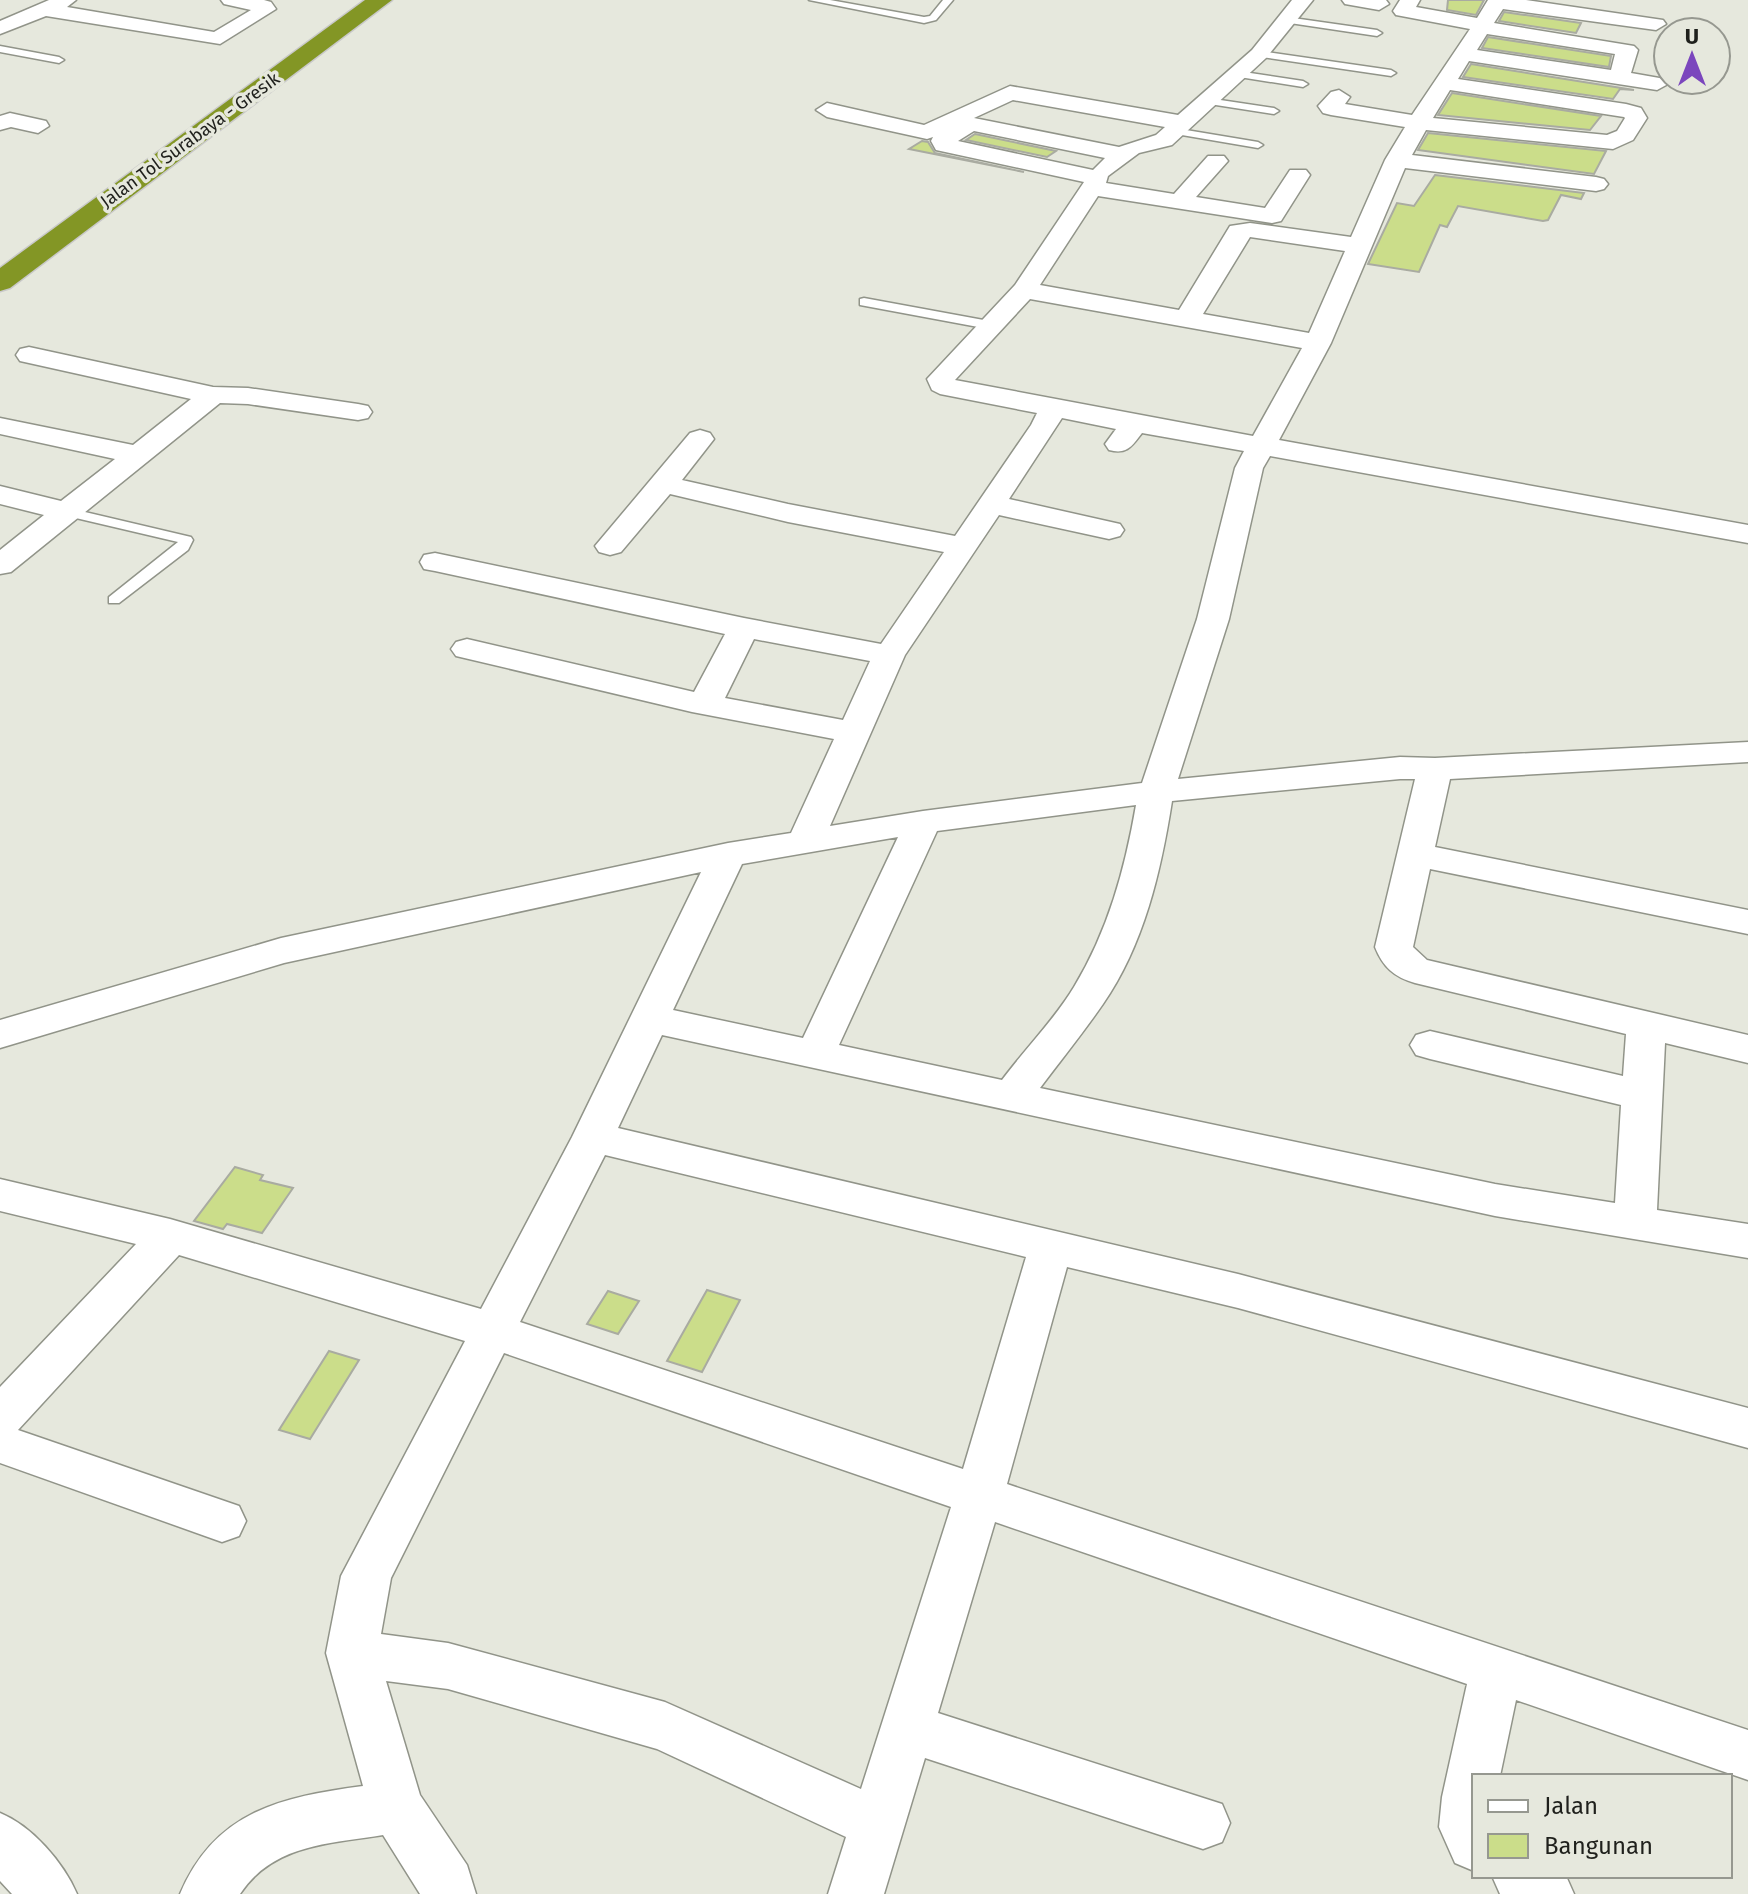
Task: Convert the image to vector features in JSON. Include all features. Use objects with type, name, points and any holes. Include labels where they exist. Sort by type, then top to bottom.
[{"type":"highway","name":"Jalan Tol Surabaya - Gresik","points":[[0,261],[351,0]]},
{"type":"highway","name":"Jalan Tol Surabaya - Gresik","points":[[0,282],[380,0]]},
{"type":"street","points":[[6,22],[66,0]]},
{"type":"street","points":[[43,9],[220,38],[266,9],[264,6],[231,0]]},
{"type":"street","points":[[1303,0],[1259,54],[1164,140],[1131,148],[1121,154],[1095,183],[1024,290],[941,379],[942,384],[1053,408],[1126,434],[1263,445],[1482,488],[1748,534]]},
{"type":"street","points":[[1352,0],[1379,4]]},
{"type":"street","points":[[1410,0],[1402,10],[1405,12],[1627,50]]},
{"type":"street","points":[[1013,1094],[1090,994],[1126,921],[1147,846],[1156,792],[1213,619],[1247,476],[1318,343],[1397,160],[1422,117],[1498,1],[1602,16],[1664,19],[1627,50],[1619,78]]},
{"type":"street","points":[[1584,43],[1602,16]]},
{"type":"street","points":[[1463,54],[1652,83]]},
{"type":"street","points":[[1339,97],[1329,106],[1331,108],[1615,142],[1626,137],[1635,115],[1626,111],[1444,83]]},
{"type":"street","points":[[827,110],[927,132],[936,130],[975,106],[1013,93],[1178,127]]},
{"type":"street","points":[[0,123],[10,120],[38,126]]},
{"type":"street","points":[[1121,154],[970,124],[942,141],[944,145],[1178,203],[1272,216],[1298,175]]},
{"type":"street","points":[[1397,160],[1596,184]]},
{"type":"street","points":[[1178,203],[1216,161]]},
{"type":"street","points":[[1187,319],[1239,231],[1360,246]]},
{"type":"street","points":[[1024,290],[1318,343]]},
{"type":"street","points":[[29,355],[213,395],[261,398],[358,412]]},
{"type":"street","points":[[0,565],[213,395]]},
{"type":"street","points":[[805,842],[889,655],[1045,425],[1053,408]]},
{"type":"street","points":[[0,426],[139,455]]},
{"type":"street","points":[[610,546],[700,439]]},
{"type":"street","points":[[663,484],[788,513],[961,546]]},
{"type":"street","points":[[0,495],[68,512]]},
{"type":"street","points":[[989,504],[1109,530]]},
{"type":"street","points":[[435,562],[744,628],[889,655]]},
{"type":"street","points":[[705,704],[744,628]]},
{"type":"street","points":[[467,649],[705,704],[854,732]]},
{"type":"street","points":[[0,1034],[281,951],[728,855],[923,822],[1156,792],[1400,768],[1435,769],[1748,752]]},
{"type":"street","points":[[1435,769],[1394,947],[1399,959],[1415,970],[1748,1049]]},
{"type":"street","points":[[815,1054],[923,822]]},
{"type":"street","points":[[448,1894],[447,1884],[396,1807],[352,1653],[366,1576],[593,1137],[728,855]]},
{"type":"street","points":[[1416,855],[1748,922]]},
{"type":"street","points":[[650,1019],[1013,1094],[1495,1200],[1748,1241]]},
{"type":"street","points":[[1635,1223],[1646,1025]]},
{"type":"street","points":[[1430,1045],[1642,1095]]},
{"type":"street","points":[[593,1137],[1238,1291],[1748,1428]]},
{"type":"street","points":[[0,1195],[170,1236],[493,1331],[1748,1755]]},
{"type":"street","points":[[0,1418],[170,1236]]},
{"type":"street","points":[[856,1894],[979,1496],[1051,1247]]},
{"type":"street","points":[[0,1443],[222,1521]]},
{"type":"street","points":[[352,1653],[448,1666],[665,1727],[878,1824]]},
{"type":"street","points":[[1474,1774],[1496,1670]]},
{"type":"street","points":[[907,1728],[1203,1823]]},
{"type":"street","points":[[1472,1783],[1466,1827],[1472,1840]]},
{"type":"street","points":[[208,1894],[239,1851],[261,1836],[287,1827],[396,1807]]},
{"type":"street","points":[[0,1840],[49,1894]]},
{"type":"street","points":[[1523,1878],[1546,1894]]},
{"type":"lane","points":[[814,0],[924,20],[933,18],[948,0]]},
{"type":"lane","points":[[1286,20],[1377,33]]},
{"type":"lane","points":[[0,49],[59,60]]},
{"type":"lane","points":[[1259,54],[1391,73]]},
{"type":"lane","points":[[1237,74],[1303,84]]},
{"type":"lane","points":[[1207,101],[1274,111]]},
{"type":"lane","points":[[1178,127],[1258,145]]},
{"type":"lane","points":[[864,302],[989,325]]},
{"type":"lane","points":[[68,512],[186,540],[183,547],[114,600]]},
{"type":"building","points":[[1448,0],[1484,0],[1476,15],[1447,10]]},
{"type":"building","points":[[1504,12],[1581,23],[1576,33],[1499,21]]},
{"type":"building","points":[[1488,37],[1611,56],[1609,67],[1482,48]]},
{"type":"building","points":[[1471,64],[1634,90],[1620,89],[1613,99],[1463,77]]},
{"type":"building","points":[[1452,93],[1601,116],[1590,130],[1438,115]]},
{"type":"building","points":[[1428,133],[1606,151],[1594,174],[1418,150]]},
{"type":"building","points":[[975,134],[1056,151],[1047,157],[966,140]]},
{"type":"building","points":[[922,141],[928,142],[935,153],[1024,172],[909,149]]},
{"type":"building","points":[[1435,175],[1584,193],[1581,199],[1561,195],[1548,220],[1543,221],[1458,206],[1447,227],[1440,225],[1419,272],[1368,264],[1397,203],[1414,206]]},
{"type":"building","points":[[235,1167],[263,1175],[260,1180],[293,1188],[262,1233],[227,1224],[223,1229],[194,1221]]},
{"type":"building","points":[[707,1290],[740,1300],[702,1372],[667,1361]]},
{"type":"building","points":[[608,1291],[639,1301],[618,1334],[587,1324]]},
{"type":"building","points":[[329,1351],[359,1360],[310,1439],[279,1430]]}]
